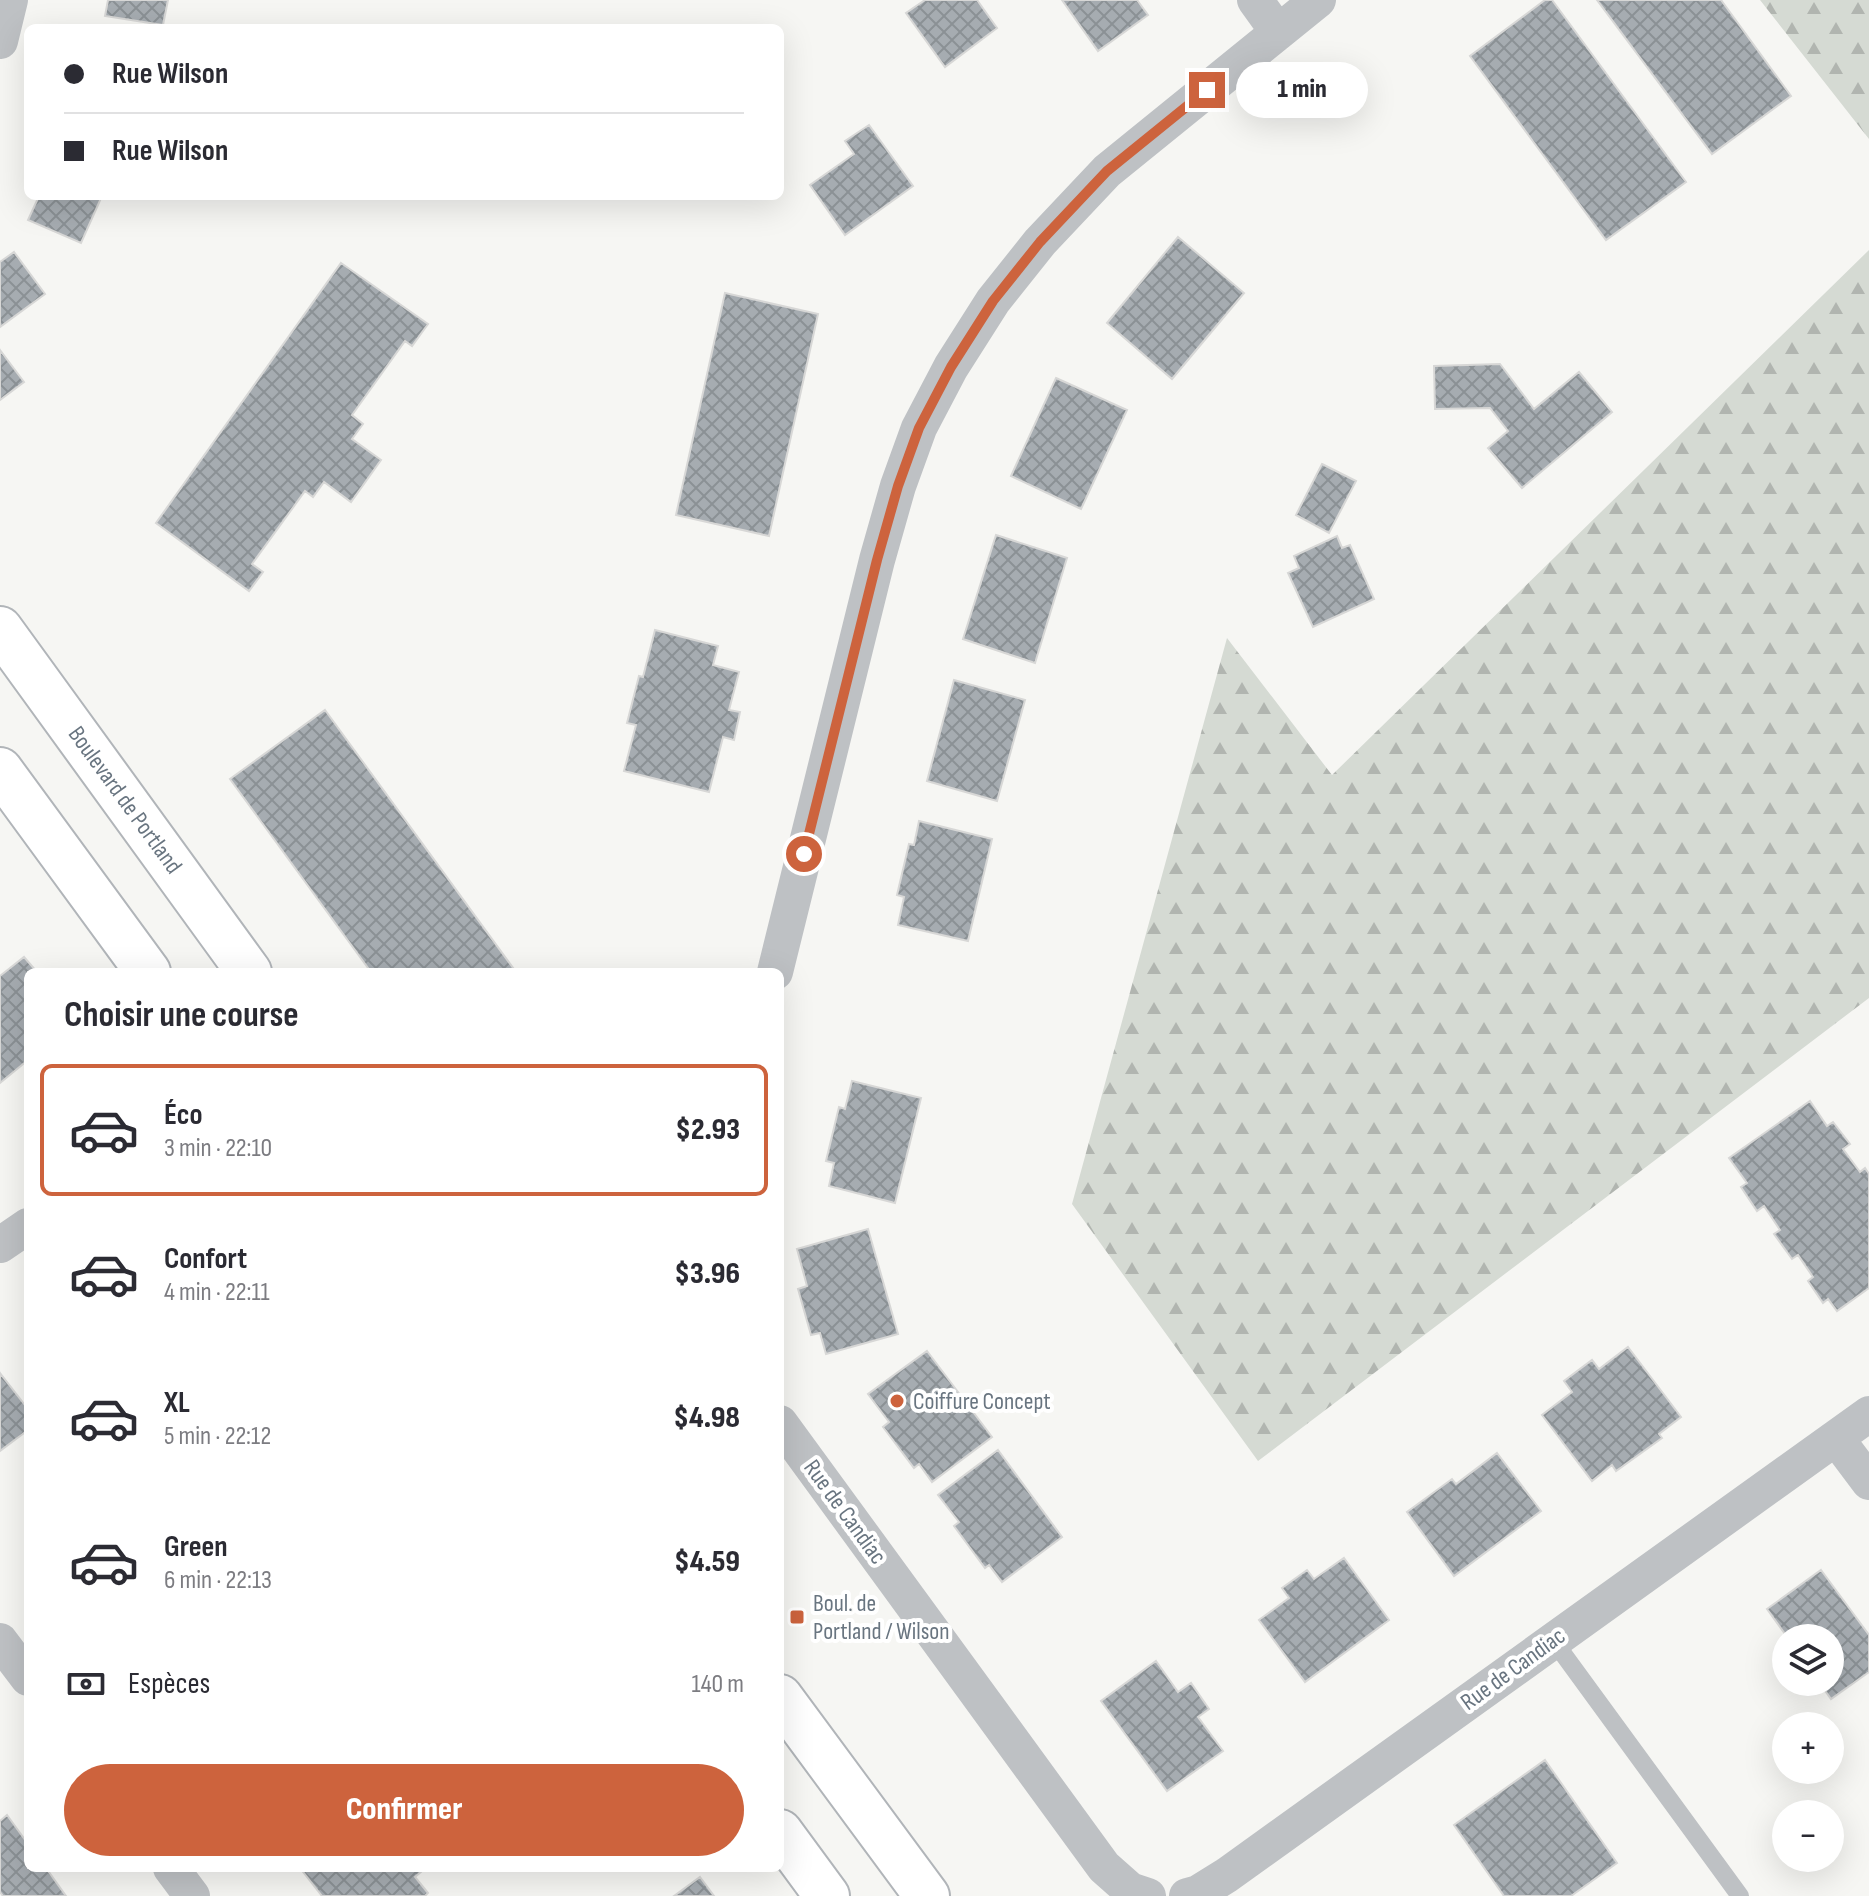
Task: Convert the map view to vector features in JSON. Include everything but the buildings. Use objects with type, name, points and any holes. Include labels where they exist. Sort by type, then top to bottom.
[{"type":"main road","name":"Boulevard de Portland","points":[[0,629],[246,968]]},
{"type":"main road","points":[[0,770],[145,968]]},
{"type":"main road","points":[[784,1702],[927,1896]]},
{"type":"main road","points":[[784,1837],[827,1896]]},
{"type":"street","points":[[0,41],[10,0]]},
{"type":"street","points":[[1255,0],[1278,32]]},
{"type":"street","points":[[776,968],[898,486],[919,428],[951,367],[993,301],[1040,242],[1107,171],[1318,0]]},
{"type":"street","points":[[0,1245],[24,1229]]},
{"type":"street","name":"Rue de Candiac","points":[[1187,1896],[1198,1893],[1227,1875],[1869,1414]]},
{"type":"street","name":"Rue de Candiac","points":[[784,1428],[1104,1867],[1130,1890],[1148,1896]]},
{"type":"street","points":[[1836,1438],[1869,1482]]},
{"type":"street","points":[[0,1641],[24,1673]]},
{"type":"street","points":[[174,1872],[192,1896]]},
{"type":"lane","points":[[1553,1640],[1740,1896]]},
{"type":"green space","points":[[1760,0],[1869,0],[1869,139]]},
{"type":"green space","points":[[1869,250],[1869,998],[1258,1461],[1072,1204],[1227,638],[1332,775]]},
{"type":"place","name":"Coiffure Concept","points":[[897,1401]]},
{"type":"place","name":"Boul. de Portland / Wilson","points":[[797,1617]]},
{"type":"route","points":[[804,854],[898,486],[919,428],[951,367],[993,301],[1040,242],[1107,171],[1207,90]]}]
